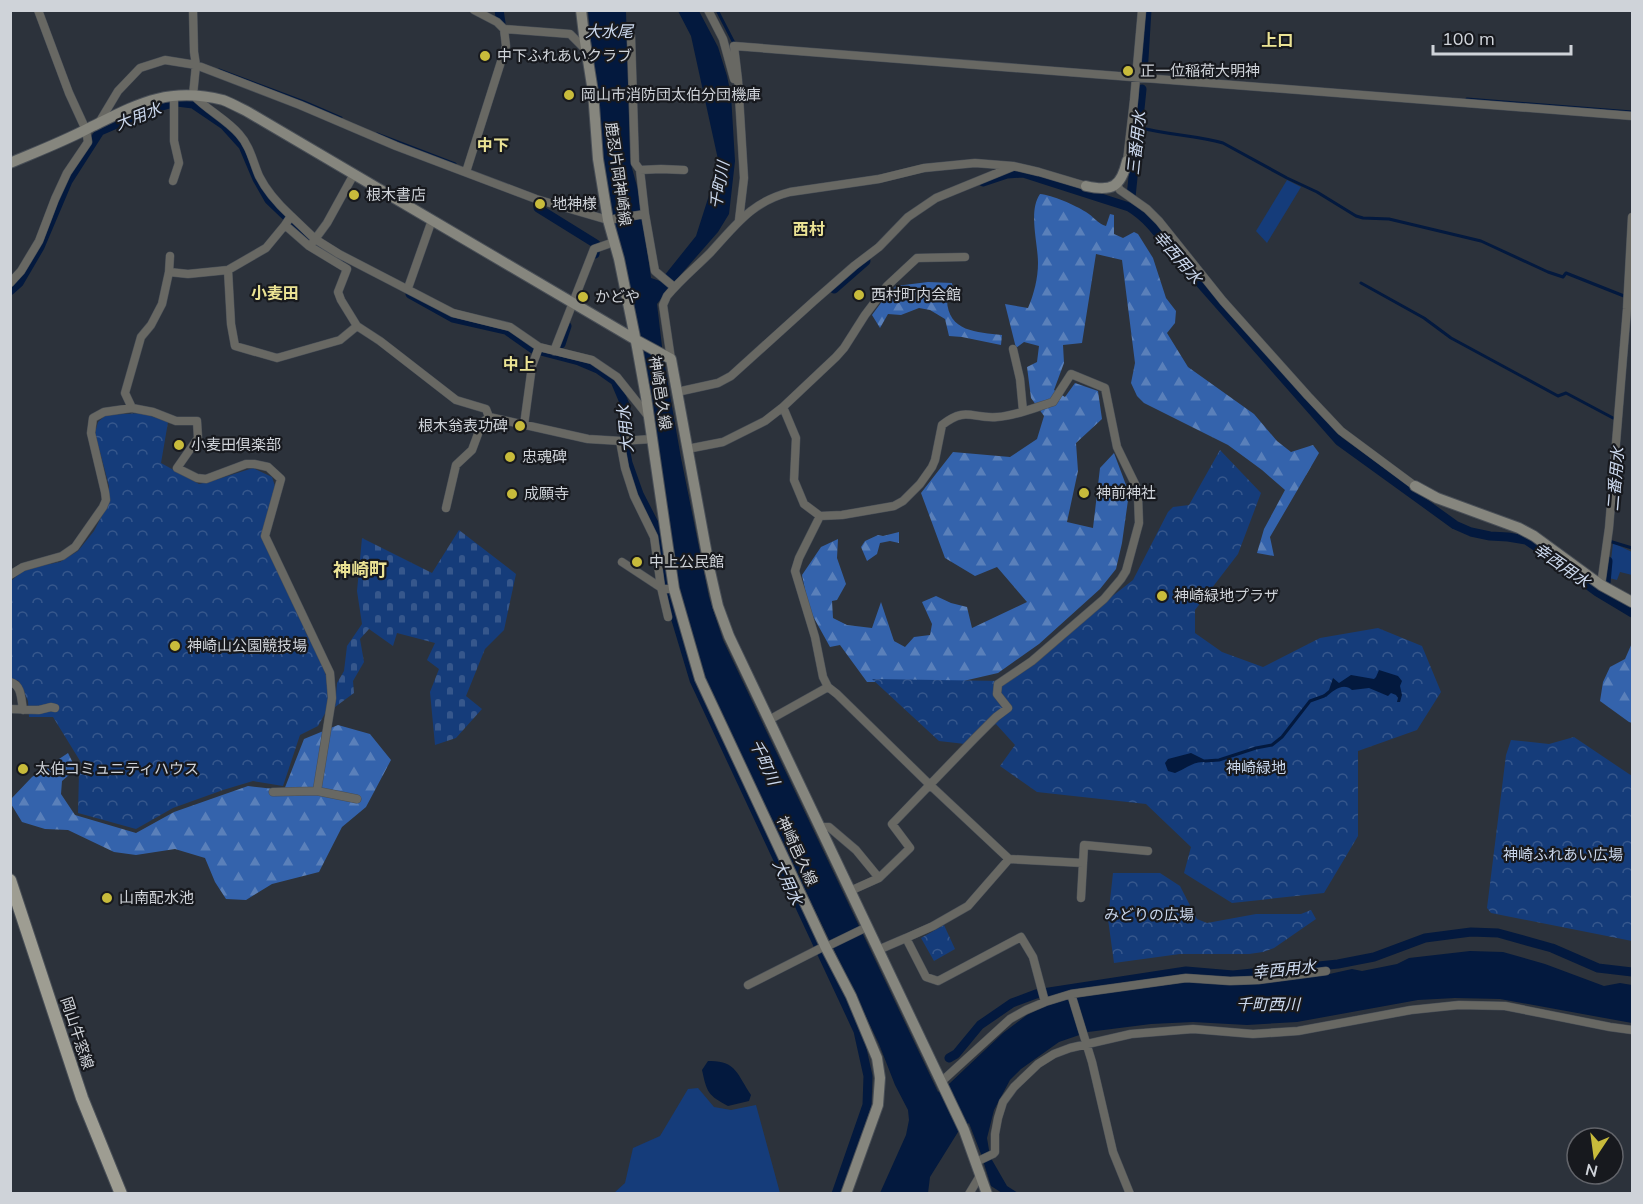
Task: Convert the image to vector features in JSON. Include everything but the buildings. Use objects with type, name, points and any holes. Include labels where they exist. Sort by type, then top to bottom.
[{"type":"main road","name":"岡山牛窓線","points":[[10,880],[82,1098],[121,1194]]},
{"type":"street","points":[[10,283],[21,272],[39,241],[67,173],[88,142],[86,130],[69,93],[38,10]]},
{"type":"street","points":[[193,10],[196,65],[193,95],[239,134],[249,149],[260,177],[276,203],[288,220],[312,242],[350,264],[408,288],[453,313],[510,327],[538,350],[554,351],[592,360],[617,377],[649,416]]},
{"type":"street","points":[[466,170],[506,46],[504,29],[497,22],[474,10]]},
{"type":"street","points":[[495,10],[497,22]]},
{"type":"street","name":"鹿忍片岡神崎線","points":[[581,10],[593,92],[598,159],[614,242],[620,259],[638,341]]},
{"type":"street","points":[[708,10],[723,39],[739,98]]},
{"type":"street","points":[[987,1194],[978,1161],[964,1130],[878,950],[865,928],[850,891],[729,636],[718,606],[677,392],[667,357],[663,305],[673,286],[710,253],[739,220],[767,200],[790,192],[879,179],[924,168],[975,164],[1013,166],[1039,171],[1086,186],[1102,188],[1116,184],[1123,176],[1127,161],[1142,10]]},
{"type":"street","points":[[504,29],[570,34],[586,50]]},
{"type":"street","points":[[631,36],[635,163],[640,170],[644,214],[655,271],[673,286]]},
{"type":"street","points":[[739,220],[744,178],[734,46],[1632,116]]},
{"type":"street","points":[[99,123],[118,91],[140,68],[165,60],[196,65],[238,80],[396,146],[466,170],[536,199],[610,220],[644,214]]},
{"type":"street","points":[[10,163],[86,130],[131,107],[161,96],[174,101],[193,95],[225,101],[248,112],[667,357]]},
{"type":"street","points":[[173,181],[179,163],[174,141],[174,101]]},
{"type":"street","points":[[677,392],[718,382],[731,376],[822,294],[879,247],[908,217],[936,198],[1013,166]]},
{"type":"street","points":[[640,170],[684,170]]},
{"type":"street","points":[[312,242],[327,223],[354,174]]},
{"type":"street","points":[[1116,184],[1120,190],[1147,209],[1159,221],[1223,301],[1341,431],[1415,486],[1437,498],[1526,532],[1601,585],[1632,602]]},
{"type":"street","points":[[1601,585],[1609,528],[1630,293],[1632,217]]},
{"type":"street","points":[[170,272],[188,274],[228,270],[266,248],[288,220]]},
{"type":"street","points":[[408,288],[432,220]]},
{"type":"street","points":[[554,351],[594,249],[614,242]]},
{"type":"street","points":[[132,408],[125,393],[141,337],[151,325],[162,304],[170,272],[171,256]]},
{"type":"street","points":[[687,449],[723,442],[765,422],[836,357],[881,293],[906,266],[917,258],[966,257]]},
{"type":"street","points":[[350,264],[338,292],[357,326],[456,400],[486,409],[489,417]]},
{"type":"street","points":[[228,270],[231,324],[235,346],[277,358],[340,340],[357,326]]},
{"type":"street","name":"神崎邑久線","points":[[638,341],[652,439],[667,588],[700,679],[823,947],[855,1006],[877,1058],[880,1078],[878,1105],[846,1194]]},
{"type":"street","points":[[1013,349],[1020,379],[1023,411]]},
{"type":"street","points":[[524,424],[532,366],[538,350]]},
{"type":"street","points":[[783,407],[796,438],[794,480],[804,504],[820,516],[842,515],[894,506],[903,501],[920,484],[932,467],[942,425],[954,416],[962,414],[999,417],[1053,402],[1071,374],[1105,388],[1113,434],[1136,486],[1138,496],[1139,518],[1129,561],[1121,579],[1104,598],[1032,661],[998,684],[997,694],[1008,708],[996,717],[891,824],[910,848],[879,878],[850,891]]},
{"type":"street","points":[[10,575],[23,567],[62,556],[75,547],[103,507],[106,500],[91,433],[93,418],[104,412],[132,408],[153,412],[176,421],[198,421],[198,438],[177,468],[196,478],[206,479],[246,464],[268,467],[281,479],[265,536],[330,673],[332,698],[316,791]]},
{"type":"street","points":[[489,417],[588,439],[620,441],[652,439]]},
{"type":"street","points":[[446,508],[456,465],[472,450],[482,423],[489,417]]},
{"type":"street","points":[[620,441],[625,468],[634,496],[654,537],[667,588],[668,617]]},
{"type":"street","points":[[820,516],[795,571],[815,637],[823,677],[828,687],[1009,859],[1083,863]]},
{"type":"street","points":[[622,562],[667,588]]},
{"type":"street","points":[[10,682],[19,687],[23,710]]},
{"type":"street","points":[[769,720],[828,687]]},
{"type":"street","points":[[10,709],[55,708]]},
{"type":"street","points":[[273,792],[316,791],[357,799]]},
{"type":"street","points":[[820,827],[829,827],[856,850],[879,878]]},
{"type":"street","points":[[1081,898],[1084,845],[1148,851]]},
{"type":"street","points":[[878,950],[933,926],[968,906],[1009,859]]},
{"type":"street","points":[[748,985],[865,928]]},
{"type":"street","points":[[906,939],[926,977],[938,981],[1021,937],[1033,957],[1043,996]]},
{"type":"street","points":[[943,1085],[1010,1019],[1043,996],[1071,996],[1186,978],[1258,980],[1326,972]]},
{"type":"street","points":[[1071,996],[1087,1042],[1113,1152],[1130,1194]]},
{"type":"street","points":[[978,1161],[995,1152],[998,1118],[1003,1102],[1014,1087],[1038,1064],[1054,1054],[1087,1042],[1131,1034],[1193,1029],[1253,1034],[1298,1031],[1411,1010],[1459,1005],[1505,1006],[1632,1030]]},
{"type":"street","points":[[969,1194],[981,1174]]},
{"type":"green space","points":[[1287,180],[1301,187],[1267,243],[1256,231]]},
{"type":"green space","points":[[1040,194],[1076,206],[1106,226],[1110,214],[1114,215],[1114,234],[1123,238],[1134,232],[1138,234],[1153,258],[1166,298],[1176,311],[1175,323],[1167,333],[1188,367],[1254,414],[1277,441],[1291,452],[1313,445],[1319,453],[1270,537],[1274,556],[1257,553],[1264,529],[1285,490],[1228,445],[1144,403],[1137,396],[1131,383],[1135,363],[1122,260],[1096,254],[1082,343],[1063,345],[1064,363],[1054,390],[1065,397],[1075,383],[1098,391],[1102,419],[1076,443],[1078,471],[1067,522],[1093,528],[1100,468],[1114,453],[1129,493],[1116,569],[1100,589],[1039,644],[998,673],[959,682],[867,682],[840,645],[830,647],[809,609],[802,575],[821,547],[838,539],[837,558],[846,584],[837,600],[832,601],[833,618],[847,625],[872,628],[881,602],[894,641],[905,647],[914,637],[930,635],[932,624],[922,602],[936,596],[967,607],[972,628],[1027,602],[997,567],[975,576],[945,558],[921,493],[953,452],[1010,457],[1037,439],[1044,416],[1031,398],[1027,367],[1037,362],[1039,346],[1024,342],[1016,348],[1005,304],[1028,308],[1032,297],[1038,263],[1034,218],[1036,201]]},
{"type":"green space","points":[[928,282],[952,283],[954,294],[947,300],[952,319],[974,331],[1002,335],[1001,345],[949,336],[945,319],[930,310],[919,308],[901,315],[888,314],[880,328],[872,315],[896,286]]},
{"type":"green space","points":[[142,413],[168,422],[161,463],[199,484],[253,468],[272,477],[275,486],[262,536],[320,659],[328,681],[328,708],[318,726],[300,735],[283,786],[253,781],[173,808],[136,829],[78,813],[79,773],[85,769],[53,717],[29,717],[28,701],[19,681],[11,678],[11,581],[25,569],[60,562],[78,551],[94,531],[109,502],[109,486],[95,433],[98,422],[106,415]]},
{"type":"green space","name":"神崎緑地","points":[[1220,450],[1261,493],[1238,554],[1195,610],[1195,633],[1222,652],[1263,667],[1320,638],[1378,628],[1422,646],[1441,692],[1417,730],[1358,751],[1358,836],[1324,893],[1232,903],[1184,873],[1191,847],[1146,804],[1037,792],[1000,766],[1015,745],[996,724],[965,744],[939,741],[872,679],[1004,681],[1133,580],[1168,512],[1173,507],[1189,505]]},
{"type":"green space","points":[[459,530],[516,574],[504,630],[485,649],[466,696],[482,709],[456,738],[435,745],[430,692],[439,669],[427,660],[435,643],[397,633],[393,646],[369,629],[360,639],[364,662],[353,681],[354,693],[335,707],[337,683],[344,671],[347,646],[362,624],[357,591],[362,538],[432,573]]},
{"type":"green space","points":[[899,532],[899,543],[890,541],[880,543],[877,554],[867,561],[861,547],[865,541],[878,535]]},
{"type":"green space","points":[[1613,543],[1632,552],[1632,575],[1620,572],[1617,580],[1609,578]]},
{"type":"green space","points":[[1632,643],[1632,723],[1600,701],[1603,682],[1610,667],[1625,659]]},
{"type":"green space","points":[[338,725],[370,734],[391,760],[366,807],[342,827],[319,872],[272,884],[246,900],[226,899],[215,882],[205,858],[175,849],[136,855],[114,852],[68,830],[45,829],[22,822],[11,804],[11,799],[32,777],[68,753],[76,769],[62,781],[61,794],[75,815],[136,833],[174,812],[248,786],[284,790],[304,739]]},
{"type":"green space","name":"神崎ふれあい広場","points":[[1574,737],[1632,776],[1632,941],[1491,913],[1487,908],[1506,755],[1511,740],[1549,744]]},
{"type":"green space","name":"みどりの広場","points":[[1113,873],[1160,873],[1180,886],[1197,919],[1207,923],[1256,914],[1301,914],[1311,910],[1316,919],[1274,948],[1263,952],[1180,954],[1114,963],[1108,919]]},
{"type":"green space","points":[[944,925],[955,949],[934,961],[921,938]]},
{"type":"green space","points":[[698,1088],[714,1107],[731,1110],[756,1105],[780,1193],[614,1193],[625,1183],[633,1148],[660,1136],[688,1089]]},
{"type":"water","points":[[588,11],[626,11],[630,161],[640,197],[651,278],[660,281],[696,236],[719,164],[691,36],[678,11],[699,11],[718,47],[731,95],[735,161],[729,214],[718,232],[657,304],[663,355],[681,458],[709,597],[723,640],[938,1092],[1003,1033],[1027,1015],[1063,1000],[1189,982],[1265,983],[1352,969],[1362,971],[1397,964],[1409,958],[1470,951],[1503,952],[1545,964],[1604,986],[1620,983],[1632,985],[1632,1023],[1500,999],[1455,998],[1418,1000],[1297,1022],[1247,1025],[1193,1022],[1151,1024],[1088,1032],[1059,1042],[1021,1069],[1010,1080],[994,1110],[987,1138],[989,1150],[1007,1186],[1018,1193],[1002,1193],[991,1186],[969,1123],[958,1132],[930,1177],[928,1193],[880,1193],[906,1135],[908,1110],[895,1085],[879,1044],[705,683],[680,594],[650,402],[608,202]]},
{"type":"water","points":[[1379,670],[1398,676],[1402,681],[1400,702],[1397,702],[1396,695],[1391,693],[1388,696],[1369,688],[1352,690],[1342,687],[1326,697],[1323,695],[1329,690],[1333,678],[1339,683],[1351,675],[1374,679]]},
{"type":"water","points":[[1191,753],[1205,762],[1193,764],[1175,773],[1168,771],[1165,763],[1168,759]]},
{"type":"water","points":[[708,1061],[725,1063],[735,1070],[751,1095],[749,1101],[728,1106],[712,1096],[707,1089],[702,1070]]},
{"type":"waterway","points":[[499,10],[501,23]]},
{"type":"waterway","points":[[717,10],[735,43]]},
{"type":"waterway","name":"三番用水","points":[[1143,75],[1147,10]]},
{"type":"waterway","points":[[219,70],[341,118]]},
{"type":"waterway","name":"三番用水","points":[[1131,197],[1142,89]]},
{"type":"waterway","points":[[1467,99],[1632,112]]},
{"type":"waterway","name":"大用水","points":[[10,291],[19,283],[40,247],[68,181],[100,131],[151,109],[177,102],[193,104],[224,125],[243,146],[269,200],[315,244],[342,259]]},
{"type":"waterway","points":[[1138,127],[1223,143],[1317,192],[1356,216],[1389,219],[1481,241],[1548,272],[1563,277],[1566,273],[1624,296]]},
{"type":"waterway","points":[[377,134],[455,164]]},
{"type":"waterway","name":"幸西用水","points":[[983,182],[1007,174],[1023,173],[1129,207],[1151,226],[1339,441],[1455,525],[1471,532],[1526,540],[1597,592],[1632,613]]},
{"type":"waterway","points":[[538,201],[538,208],[596,244],[595,254]]},
{"type":"waterway","name":"幸西用水","points":[[834,289],[866,261]]},
{"type":"waterway","points":[[1361,283],[1424,318],[1451,338],[1558,396],[1566,393],[1613,418]]},
{"type":"waterway","name":"大用水","points":[[410,294],[453,318],[506,330],[533,349],[579,361],[598,369],[615,381],[626,407],[624,442],[628,463],[639,494],[660,535],[661,558],[667,590],[694,680],[858,1031],[868,1076],[867,1105],[836,1194]]},
{"type":"waterway","points":[[561,344],[567,326]]},
{"type":"waterway","points":[[1609,541],[1632,548]]},
{"type":"waterway","name":"二番用水","points":[[1606,583],[1608,561]]},
{"type":"waterway","points":[[1205,761],[1219,760],[1272,745],[1282,737],[1310,701],[1324,696]]},
{"type":"waterway","name":"幸西用水","points":[[949,1058],[956,1054],[980,1025],[1012,1003],[1036,994],[1186,971],[1233,975],[1338,964],[1374,957],[1425,938],[1471,932],[1498,933],[1552,948],[1598,968],[1632,972]]},
{"type":"place","name":"中下ふれあいクラブ","points":[[485,56]]},
{"type":"place","name":"正一位稲荷大明神","points":[[1128,71]]},
{"type":"place","name":"岡山市消防団太伯分団機庫","points":[[569,95]]},
{"type":"place","name":"根木書店","points":[[354,195]]},
{"type":"place","name":"地神様","points":[[540,204]]},
{"type":"place","name":"西村町内会館","points":[[859,295]]},
{"type":"place","name":"かどや","points":[[583,297]]},
{"type":"place","name":"根木翁表功碑","points":[[520,426]]},
{"type":"place","name":"小麦田倶楽部","points":[[179,445]]},
{"type":"place","name":"忠魂碑","points":[[510,457]]},
{"type":"place","name":"神前神社","points":[[1084,493]]},
{"type":"place","name":"成願寺","points":[[512,494]]},
{"type":"place","name":"中上公民館","points":[[637,562]]},
{"type":"place","name":"神崎緑地プラザ","points":[[1162,596]]},
{"type":"place","name":"神崎山公園競技場","points":[[175,646]]},
{"type":"place","name":"太伯コミュニティハウス","points":[[23,769]]},
{"type":"place","name":"山南配水池","points":[[107,898]]},
{"type":"district","name":"上口","points":[[1277,40]]},
{"type":"district","name":"中下","points":[[493,145]]},
{"type":"district","name":"西村","points":[[809,229]]},
{"type":"district","name":"小麦田","points":[[275,293]]},
{"type":"district","name":"中上","points":[[519,364]]},
{"type":"district","name":"神崎町","points":[[360,570]]},
{"type":"water label","name":"大水尾","points":[[609,31]]},
{"type":"water label","name":"千町川","points":[[719,185]]},
{"type":"water label","name":"千町川","points":[[765,762]]},
{"type":"water label","name":"千町西川","points":[[1268,1004]]}]
